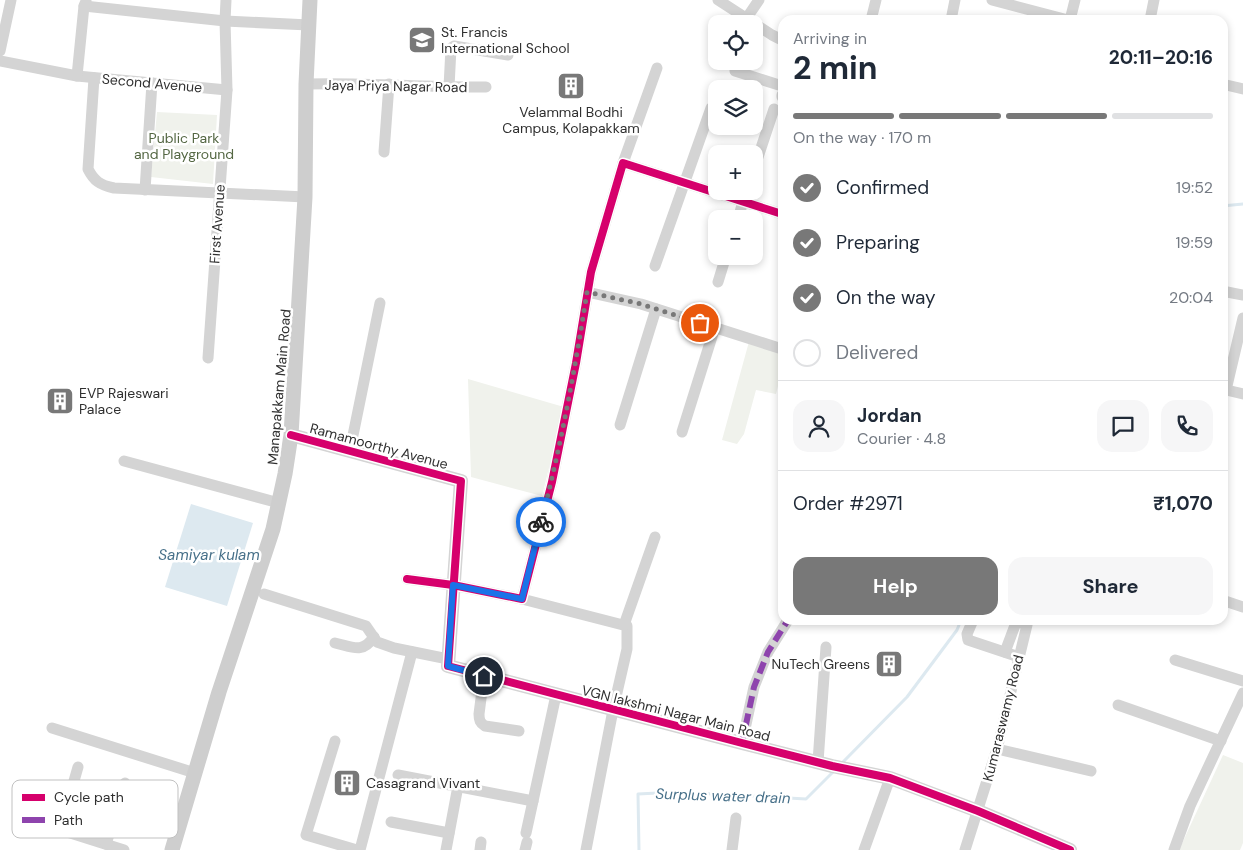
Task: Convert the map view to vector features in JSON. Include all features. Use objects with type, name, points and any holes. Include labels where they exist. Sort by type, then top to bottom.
[{"type":"main road","name":"Manapakkam Main Road","points":[[178,829],[222,683],[273,529],[291,435],[305,197],[306,84],[310,0]]},
{"type":"street","points":[[0,51],[11,0]]},
{"type":"street","name":"First Avenue","points":[[208,358],[227,90],[226,0]]},
{"type":"street","points":[[718,0],[740,15]]},
{"type":"street","points":[[749,15],[759,0]]},
{"type":"street","points":[[872,15],[876,0]]},
{"type":"street","points":[[951,15],[955,0]]},
{"type":"street","points":[[992,0],[1050,15]]},
{"type":"street","points":[[1070,15],[1075,0]]},
{"type":"street","points":[[1151,15],[1154,0]]},
{"type":"street","points":[[77,76],[85,3],[225,21],[309,25]]},
{"type":"street","points":[[763,30],[778,38]]},
{"type":"street","points":[[449,87],[451,48],[454,46],[508,55]]},
{"type":"street","name":"Second Avenue","points":[[0,61],[77,76],[227,90]]},
{"type":"street","points":[[522,599],[552,482],[576,363],[587,292],[608,209],[657,68]]},
{"type":"street","points":[[735,71],[778,85]]},
{"type":"street","points":[[94,78],[88,169],[93,180],[103,186],[145,190],[305,197]]},
{"type":"street","points":[[145,190],[152,83]]},
{"type":"street","name":"Jaya Priya Nagar Road","points":[[306,84],[347,83],[486,87]]},
{"type":"street","points":[[384,152],[389,84]]},
{"type":"street","points":[[1228,85],[1243,89]]},
{"type":"street","points":[[762,145],[774,109]]},
{"type":"street","points":[[656,266],[708,116]]},
{"type":"street","points":[[623,163],[684,184],[708,189]]},
{"type":"street","points":[[753,200],[778,212]]},
{"type":"street","points":[[718,282],[723,265]]},
{"type":"street","points":[[587,292],[641,304],[778,348]]},
{"type":"street","points":[[1228,292],[1243,295]]},
{"type":"street","points":[[350,450],[380,303]]},
{"type":"street","points":[[620,425],[656,309]]},
{"type":"street","points":[[1228,375],[1243,318]]},
{"type":"street","points":[[682,432],[715,327]]},
{"type":"street","points":[[1228,391],[1243,394]]},
{"type":"street","name":"Ramamoorthy Avenue","points":[[291,435],[461,481],[453,585]]},
{"type":"street","points":[[124,461],[279,503]]},
{"type":"street","points":[[624,625],[655,537]]},
{"type":"street","points":[[407,578],[522,599],[627,626],[627,649],[613,710],[586,850]]},
{"type":"street","points":[[264,594],[366,626],[377,642],[412,652],[448,659],[453,585]]},
{"type":"street","points":[[1228,602],[1243,607]]},
{"type":"street","points":[[742,743],[754,688],[768,652],[785,625]]},
{"type":"street","points":[[971,625],[968,631],[968,640],[1019,657]]},
{"type":"street","points":[[1005,652],[1018,625]]},
{"type":"street","name":"Kumaraswamy Road","points":[[965,850],[997,750],[1019,657],[1020,625]]},
{"type":"street","points":[[335,643],[362,649],[368,646],[374,637]]},
{"type":"street","points":[[825,764],[826,647]]},
{"type":"street","points":[[360,850],[412,652]]},
{"type":"street","name":"VGN lakshmi Nagar Main Road","points":[[448,659],[448,666],[484,676],[825,764],[890,778],[978,811],[1062,848]]},
{"type":"street","points":[[1175,660],[1243,681]]},
{"type":"street","points":[[484,676],[479,714],[481,724],[519,731]]},
{"type":"street","points":[[1174,850],[1190,806],[1221,741],[1239,713],[1243,693]]},
{"type":"street","points":[[526,842],[556,695]]},
{"type":"street","points":[[1118,704],[1221,741]]},
{"type":"street","points":[[52,728],[194,773]]},
{"type":"street","points":[[335,741],[306,835],[356,850]]},
{"type":"street","points":[[997,750],[1090,772]]},
{"type":"street","points":[[74,780],[78,767]]},
{"type":"street","points":[[398,775],[533,801]]},
{"type":"street","points":[[864,850],[890,778]]},
{"type":"street","points":[[446,850],[458,786]]},
{"type":"street","points":[[732,850],[736,818]]},
{"type":"street","points":[[391,822],[449,833]]},
{"type":"street","points":[[86,838],[124,850]]},
{"type":"street","points":[[106,844],[108,838]]},
{"type":"green space","name":"Public Park and Playground","points":[[157,112],[217,115],[213,184],[151,177]]},
{"type":"green space","points":[[750,338],[778,348],[778,386],[776,394],[756,390],[744,434],[737,444],[722,440]]},
{"type":"green space","points":[[468,379],[564,407],[542,496],[471,477]]},
{"type":"green space","points":[[1223,755],[1243,763],[1243,843],[1240,850],[1179,850]]},
{"type":"water","name":"Samiyar kulam","points":[[191,504],[253,523],[227,606],[165,587]]},
{"type":"waterway","name":"Surplus water drain","points":[[1228,205],[1243,204]]},
{"type":"waterway","name":"Surplus water drain","points":[[842,763],[907,697],[959,625]]},
{"type":"waterway","name":"Surplus water drain","points":[[639,850],[638,794],[677,792],[806,799],[834,771]]},
{"type":"marked path","points":[[742,743],[754,687],[768,652],[785,625]]},
{"type":"cycle path","points":[[407,579],[453,585],[522,599],[552,482],[576,363],[591,272],[623,163],[778,213]]},
{"type":"cycle path","points":[[291,435],[461,481],[448,666],[832,766],[890,778],[978,811],[1070,850]]},
{"type":"way so far","points":[[541,522],[552,482],[576,363],[587,292],[641,304],[700,323]]},
{"type":"place","name":"St. Francis International School","points":[[422,40]]},
{"type":"place","name":"Velammal Bodhi Campus, Kolapakkam","points":[[571,86]]},
{"type":"place","name":"EVP Rajeswari Palace","points":[[60,401]]},
{"type":"place","name":"NuTech Greens","points":[[889,664]]},
{"type":"place","name":"Casagrand Vivant","points":[[347,783]]},
{"type":"route","points":[[484,676],[448,666],[453,585],[522,599],[541,522]]}]
